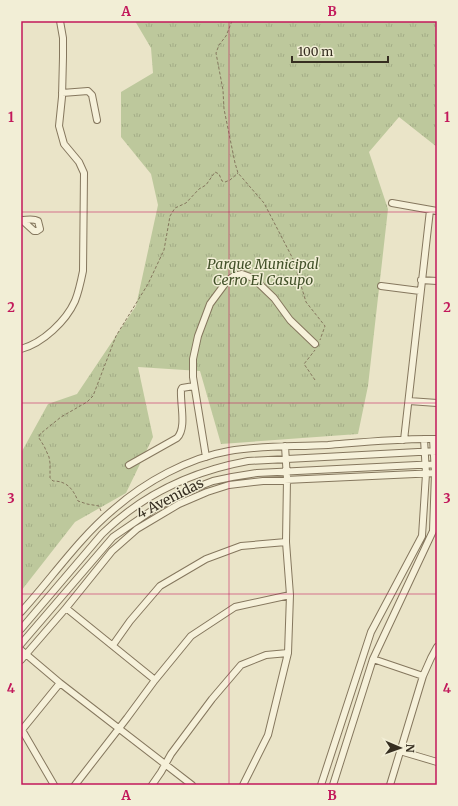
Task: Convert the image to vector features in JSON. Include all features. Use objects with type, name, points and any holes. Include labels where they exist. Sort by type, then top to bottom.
[{"type":"street","points":[[21,349],[29,347],[43,339],[66,314],[75,301],[83,271],[84,173],[79,162],[64,144],[59,126],[62,93],[63,38],[60,21]]},
{"type":"street","points":[[62,93],[88,91],[92,95],[98,120]]},
{"type":"street","points":[[392,203],[437,211]]},
{"type":"street","points":[[404,440],[430,210]]},
{"type":"street","points":[[206,457],[194,386],[194,359],[198,336],[210,304],[227,281],[234,276],[242,274],[253,278],[274,298],[290,320],[318,344]]},
{"type":"street","points":[[421,280],[437,281]]},
{"type":"street","points":[[381,286],[420,291]]},
{"type":"street","points":[[129,465],[177,438],[181,434],[183,428],[181,390],[182,388],[194,386]]},
{"type":"street","points":[[409,400],[437,403]]},
{"type":"street","points":[[321,785],[371,632],[422,536],[426,474],[424,439]]},
{"type":"street","points":[[333,785],[373,659],[435,532],[435,439]]},
{"type":"street","name":"4 Avenidas","points":[[21,612],[72,551],[114,508],[150,482],[170,472],[206,457],[248,448],[435,439]]},
{"type":"street","points":[[243,785],[268,735],[288,653],[290,596],[286,542],[287,479],[285,446]]},
{"type":"street","name":"4 Avenidas","points":[[21,630],[102,534],[116,520],[134,506],[178,483],[212,470],[248,461],[435,450]]},
{"type":"street","name":"4 Avenidas","points":[[21,644],[113,537],[135,521],[187,491],[213,481],[232,477],[286,471],[436,464]]},
{"type":"street","name":"4 Avenidas","points":[[21,660],[66,608],[112,551],[137,528],[179,504],[207,492],[229,485],[287,479],[436,473]]},
{"type":"street","points":[[422,530],[435,532]]},
{"type":"street","points":[[113,645],[130,621],[160,586],[206,559],[241,546],[286,542]]},
{"type":"street","points":[[75,785],[155,680],[191,636],[235,607],[290,596]]},
{"type":"street","points":[[66,608],[155,680]]},
{"type":"street","points":[[390,785],[423,676],[437,648]]},
{"type":"street","points":[[21,650],[60,683],[192,785]]},
{"type":"street","points":[[152,785],[171,754],[212,699],[241,666],[266,655],[288,653]]},
{"type":"street","points":[[373,659],[423,676]]},
{"type":"street","points":[[54,785],[22,730],[60,683]]},
{"type":"street","points":[[400,751],[437,762]]},
{"type":"path","points":[[232,21],[226,36],[219,45],[216,53],[223,90],[224,109],[238,173],[264,203],[293,259],[306,302],[325,326],[314,353],[304,364],[315,380]]},
{"type":"path","points":[[105,517],[99,506],[78,501],[73,490],[65,483],[53,481],[50,478],[50,463],[44,446],[39,438],[40,434],[61,417],[87,402],[93,396],[116,336],[148,284],[164,250],[170,216],[175,208],[190,200],[199,189],[206,184],[215,172],[219,174],[222,181],[225,182],[230,180],[238,173]]},
{"type":"green space","name":"Parque Municipal Cerro El Casupo","points":[[135,21],[437,21],[437,147],[399,117],[369,152],[388,209],[368,386],[358,434],[221,444],[200,371],[138,367],[153,437],[126,493],[75,522],[21,591],[21,453],[48,404],[77,394],[136,306],[158,205],[151,174],[121,137],[121,92],[153,73],[151,48]]}]
